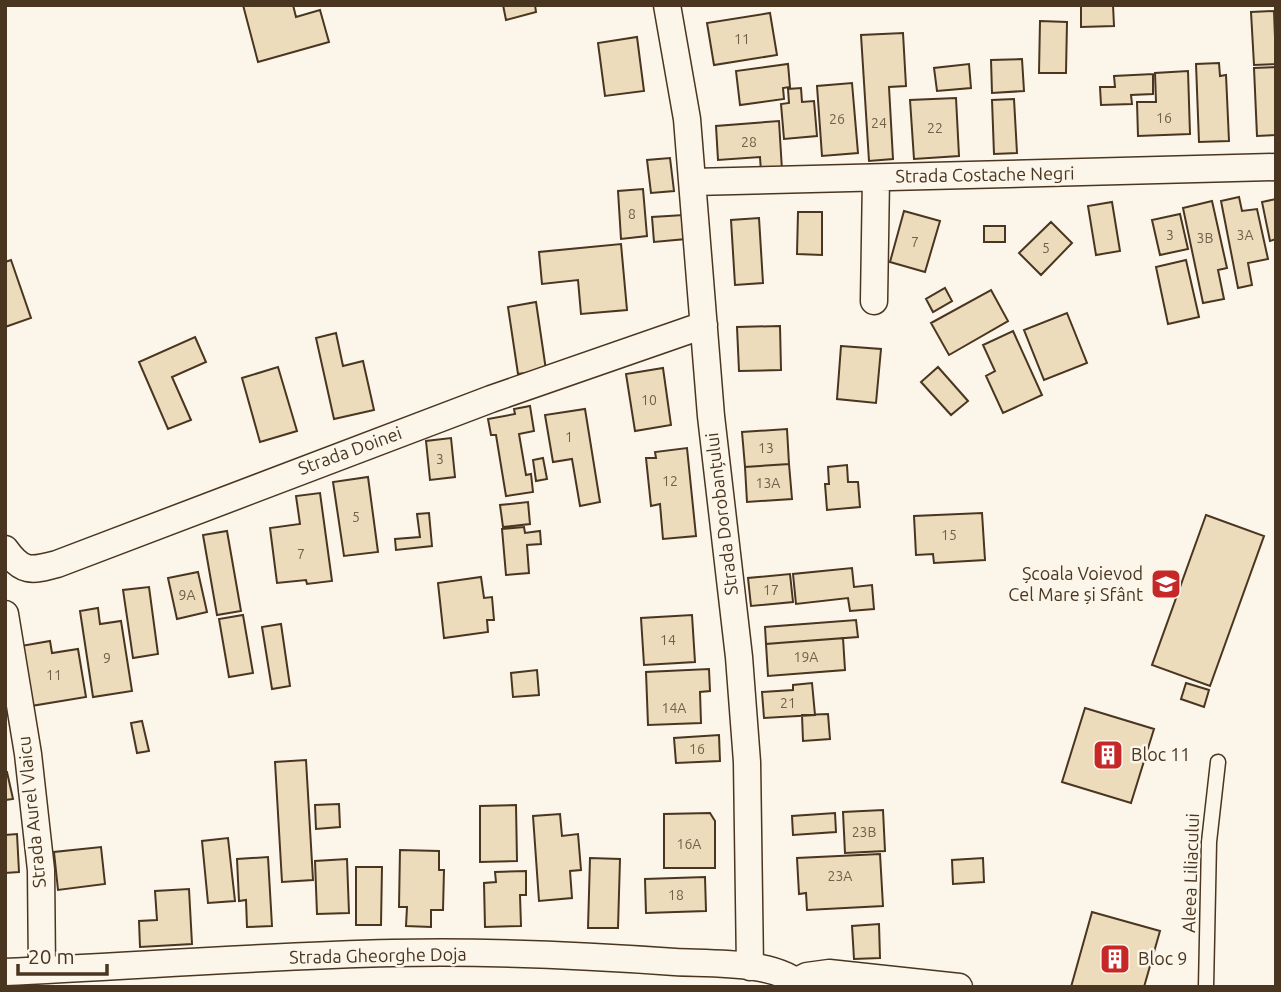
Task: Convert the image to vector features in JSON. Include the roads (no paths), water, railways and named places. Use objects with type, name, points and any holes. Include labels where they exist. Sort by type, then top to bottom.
[{"type":"street","name":"Strada Dorobanțului","points":[[667,5],[687,119],[711,416],[739,657],[747,761],[750,967]]},
{"type":"street","name":"Strada Costache Negri","points":[[693,183],[1276,167]]},
{"type":"street","points":[[874,302],[876,178]]},
{"type":"street","name":"Strada Doinei","points":[[5,549],[14,562],[24,569],[39,569],[57,564],[478,403],[704,325]]},
{"type":"street","name":"Strada Aurel Vlaicu","points":[[5,614],[28,754],[41,870],[42,970]]},
{"type":"street","name":"Strada Gheorghe Doja","points":[[5,972],[394,953],[600,956],[750,967]]},
{"type":"street","points":[[750,967],[777,971],[800,984],[807,976],[829,973],[960,987]]},
{"type":"lane","name":"Aleea Liliacului","points":[[1206,987],[1209,842],[1218,762]]},
{"type":"place","name":"Școala Voievod Cel Mare și Sfânt","points":[[1166,584]]},
{"type":"place","name":"Bloc 11","points":[[1108,755]]},
{"type":"place","name":"Bloc 9","points":[[1115,959]]}]
